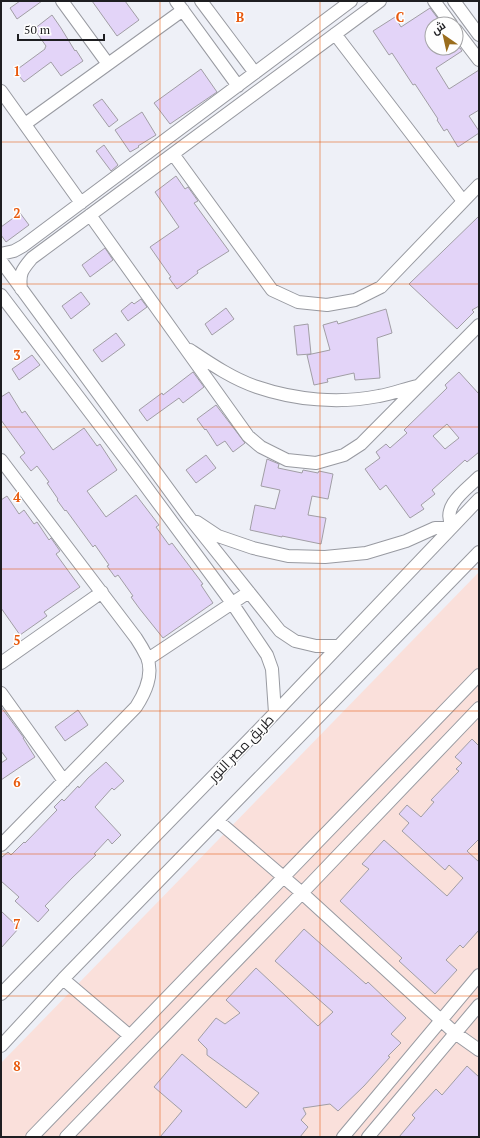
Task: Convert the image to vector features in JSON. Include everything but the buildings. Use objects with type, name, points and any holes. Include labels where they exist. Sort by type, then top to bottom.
[{"type":"street","points":[[62,1],[108,64]]},
{"type":"street","points":[[201,1],[255,73]]},
{"type":"street","points":[[1,254],[14,251],[23,246],[350,1]]},
{"type":"street","points":[[21,289],[20,277],[24,267],[32,258],[380,1]]},
{"type":"street","points":[[434,1],[445,16]]},
{"type":"street","points":[[454,1],[479,35]]},
{"type":"street","points":[[25,124],[108,64],[180,6],[238,86]]},
{"type":"street","points":[[335,34],[464,201]]},
{"type":"street","points":[[464,39],[477,53]]},
{"type":"street","points":[[1,91],[81,203]]},
{"type":"street","points":[[173,154],[272,290],[298,302],[327,306],[355,300],[381,287],[479,185]]},
{"type":"street","points":[[90,215],[248,436],[261,447],[287,460],[316,463],[344,455],[361,444],[479,325]]},
{"type":"street","points":[[1,262],[188,516],[280,631],[295,641],[316,646],[337,646]]},
{"type":"street","points":[[1,296],[232,603],[267,655],[272,669],[275,713]]},
{"type":"street","points":[[185,347],[220,370],[257,387],[297,397],[338,400],[372,397],[418,386]]},
{"type":"street","points":[[115,446],[128,435]]},
{"type":"street","points":[[1,460],[136,638],[148,659],[149,676],[146,692],[136,707],[1,845]]},
{"type":"street","points":[[188,516],[218,536],[253,548],[288,556],[325,557],[366,553],[406,542],[435,528],[451,527],[448,517],[450,507],[479,477]]},
{"type":"street","name":"طريق مصر النور","points":[[1,994],[275,713],[479,498]]},
{"type":"street","points":[[1,1046],[63,980],[479,552]]},
{"type":"street","points":[[1,663],[102,592]]},
{"type":"street","points":[[148,659],[249,592]]},
{"type":"street","points":[[32,1137],[479,675]]},
{"type":"street","points":[[1,693],[64,781]]},
{"type":"street","points":[[66,1137],[479,708]]},
{"type":"street","points":[[218,821],[302,893],[455,1033],[479,1050]]},
{"type":"street","points":[[343,1137],[479,975]]},
{"type":"street","points":[[63,980],[130,1036]]},
{"type":"street","points":[[368,1137],[479,1005]]},
{"type":"shaded area","points":[[479,572],[479,1137],[1,1137],[1,1063]]}]
